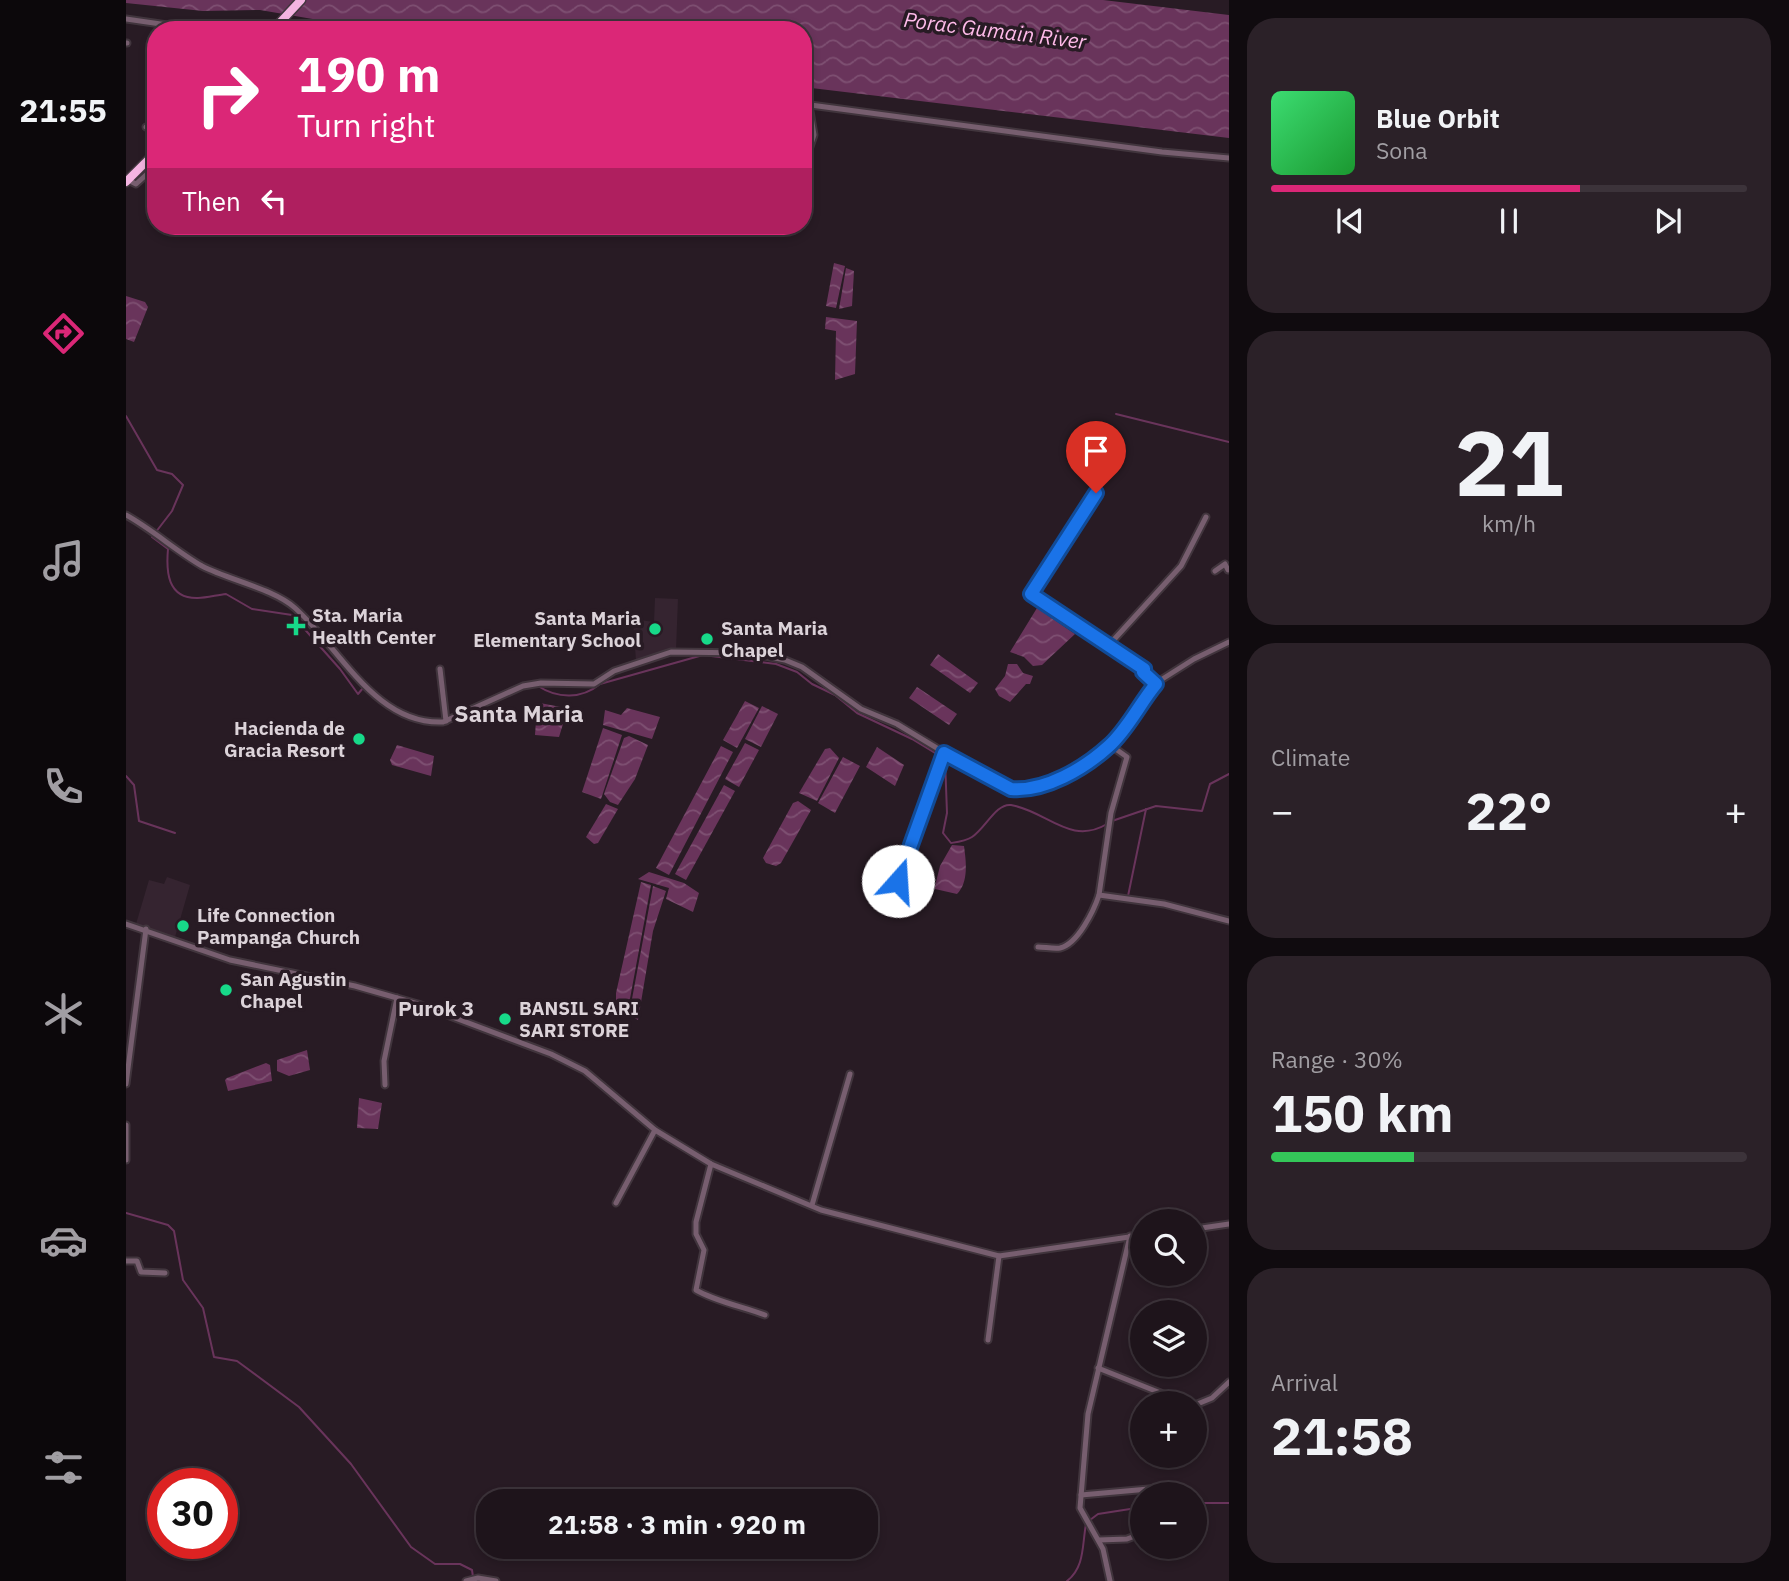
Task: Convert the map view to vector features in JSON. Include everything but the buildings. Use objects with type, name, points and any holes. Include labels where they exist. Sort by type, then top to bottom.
[{"type":"highway","points":[[281,21],[301,0]]},
{"type":"highway","points":[[288,21],[308,0]]},
{"type":"highway","points":[[127,181],[147,161]]},
{"type":"street","points":[[126,19],[147,23]]},
{"type":"street","points":[[812,107],[1162,152],[1229,158]]},
{"type":"street","points":[[812,123],[812,141]]},
{"type":"street","points":[[127,181],[136,184],[147,174]]},
{"type":"street","points":[[1096,493],[1031,594],[1144,669],[1143,672],[1156,684]]},
{"type":"street","points":[[126,515],[202,565],[291,604],[335,649],[372,694],[411,716],[431,723],[446,722],[523,686],[541,683],[594,684],[614,671],[671,652],[703,650],[750,653],[785,660],[803,667],[861,709],[897,724],[1002,786],[1023,790],[1064,775],[1110,745],[1156,684],[1195,659],[1229,642]]},
{"type":"street","points":[[1109,645],[1181,566],[1206,517]]},
{"type":"street","points":[[1215,571],[1225,564],[1229,571]]},
{"type":"street","points":[[440,669],[446,722]]},
{"type":"street","points":[[1038,947],[1061,948],[1068,944],[1093,916],[1099,895],[1111,813],[1127,757],[1110,745]]},
{"type":"street","points":[[898,881],[944,753]]},
{"type":"street","points":[[1099,895],[1164,904],[1229,921]]},
{"type":"street","points":[[126,924],[230,960],[397,998],[478,1025],[586,1071],[655,1130],[710,1164],[812,1205],[999,1256],[1130,1236],[1088,1414],[1081,1494],[1081,1515],[1099,1541],[1110,1581]]},
{"type":"street","points":[[126,1084],[146,929]]},
{"type":"street","points":[[385,1085],[384,1061],[397,998]]},
{"type":"street","points":[[812,1205],[850,1074]]},
{"type":"street","points":[[126,1125],[126,1160]]},
{"type":"street","points":[[616,1203],[655,1130]]},
{"type":"street","points":[[710,1164],[696,1222],[696,1234],[704,1250],[696,1290],[709,1298],[726,1300],[765,1315]]},
{"type":"street","points":[[1207,1227],[1229,1224]]},
{"type":"street","points":[[988,1340],[999,1256]]},
{"type":"street","points":[[126,1261],[136,1261],[141,1272],[165,1273]]},
{"type":"street","points":[[1098,1368],[1156,1391]]},
{"type":"street","points":[[1207,1400],[1229,1382]]},
{"type":"street","points":[[1081,1494],[1130,1490]]},
{"type":"street","points":[[1099,1541],[1130,1538]]},
{"type":"street","points":[[468,1580],[478,1578],[496,1581]]},
{"type":"shaded area","name":"Santa Maria Elementary School","points":[[655,598],[678,599],[676,650],[636,661],[633,619],[654,622]]},
{"type":"shaded area","points":[[167,877],[190,885],[175,937],[136,924],[149,880],[164,884]]},
{"type":"water","name":"Porac Gumain River","points":[[126,0],[1103,0],[1229,15],[1229,138],[812,88],[812,21],[324,21],[260,10],[203,11],[126,3]]},
{"type":"water","points":[[834,263],[845,266],[836,308],[826,306]]},
{"type":"water","points":[[846,268],[854,271],[852,306],[839,309]]},
{"type":"water","points":[[126,296],[145,302],[148,307],[134,342],[126,339]]},
{"type":"water","points":[[826,317],[857,321],[855,374],[835,380],[836,331],[825,329]]},
{"type":"water","points":[[1037,608],[1075,634],[1042,665],[1033,666],[1024,657],[1010,652]]},
{"type":"water","points":[[938,654],[978,683],[970,693],[930,665]]},
{"type":"water","points":[[1008,664],[1017,664],[1023,673],[1033,676],[1030,684],[1026,684],[1010,702],[999,696],[995,689],[1005,676]]},
{"type":"water","points":[[917,687],[957,714],[949,725],[909,698]]},
{"type":"water","points":[[745,701],[759,708],[737,748],[723,740]]},
{"type":"water","points":[[540,703],[571,709],[570,717],[566,721],[538,717]]},
{"type":"water","points":[[762,706],[778,714],[761,747],[745,739]]},
{"type":"water","points":[[627,708],[660,717],[652,739],[603,725],[605,710],[621,715]]},
{"type":"water","points":[[536,721],[563,724],[559,737],[535,735]]},
{"type":"water","points":[[603,728],[622,735],[601,799],[582,792]]},
{"type":"water","points":[[629,736],[648,745],[635,779],[618,805],[610,802],[604,794],[624,738]]},
{"type":"water","points":[[745,743],[759,750],[739,787],[725,779]]},
{"type":"water","points":[[397,745],[434,756],[431,776],[392,765],[390,760]]},
{"type":"water","points":[[721,746],[733,752],[669,875],[656,868]]},
{"type":"water","points":[[877,747],[904,765],[895,786],[866,767]]},
{"type":"water","points":[[830,748],[839,758],[817,801],[799,793],[825,749]]},
{"type":"water","points":[[843,757],[860,766],[835,813],[818,803]]},
{"type":"water","points":[[724,785],[735,791],[686,880],[675,874]]},
{"type":"water","points":[[798,801],[811,810],[781,863],[776,866],[766,863],[763,858],[793,803]]},
{"type":"water","points":[[606,804],[618,809],[598,843],[594,844],[586,837]]},
{"type":"water","points":[[952,845],[964,846],[966,871],[957,894],[935,889],[940,866]]},
{"type":"water","points":[[649,872],[684,883],[699,893],[693,912],[666,899],[669,888],[638,879]]},
{"type":"water","points":[[641,882],[651,885],[629,1004],[624,1010],[616,1006],[616,993]]},
{"type":"water","points":[[653,886],[666,891],[653,931],[638,1020],[629,1015]]},
{"type":"water","points":[[307,1050],[310,1070],[289,1076],[277,1071],[277,1060]]},
{"type":"water","points":[[266,1063],[270,1065],[272,1081],[228,1091],[225,1080],[227,1078]]},
{"type":"water","points":[[359,1098],[382,1103],[378,1129],[357,1128]]},
{"type":"waterway","points":[[1116,414],[1229,442]]},
{"type":"waterway","points":[[126,416],[157,470],[172,474],[183,485],[172,511],[152,537],[168,549],[168,574],[174,589],[188,597],[226,594],[252,609],[292,615],[340,669],[358,694],[365,689]]},
{"type":"waterway","points":[[538,686],[562,695],[578,695],[600,684],[703,655],[776,664],[797,672],[812,684],[835,695],[857,713],[912,739],[940,756]]},
{"type":"waterway","points":[[424,723],[446,724],[456,719]]},
{"type":"waterway","points":[[945,759],[947,813],[943,833],[951,843],[972,837],[995,812],[1006,805],[1024,808],[1070,829],[1094,830],[1107,824]]},
{"type":"waterway","points":[[1112,821],[1156,806],[1202,811],[1210,784],[1229,774]]},
{"type":"waterway","points":[[126,776],[134,785],[139,821],[175,833]]},
{"type":"waterway","points":[[1128,896],[1146,809]]},
{"type":"waterway","points":[[126,1213],[168,1225],[174,1231],[183,1280],[203,1308],[214,1357],[237,1361],[299,1407],[351,1464],[411,1547],[435,1564],[460,1564],[472,1570],[473,1577]]},
{"type":"waterway","points":[[1207,1503],[1229,1503]]},
{"type":"waterway","points":[[1090,1520],[1098,1514],[1130,1509]]},
{"type":"waterway","points":[[1067,1581],[1080,1562],[1086,1524]]},
{"type":"place","name":"Sta. Maria Health Center","points":[[296,626]]},
{"type":"place","name":"Santa Maria Elementary School","points":[[655,629]]},
{"type":"place","name":"Santa Maria Chapel","points":[[707,639]]},
{"type":"place","name":"Hacienda de Gracia Resort","points":[[359,739]]},
{"type":"place","name":"Life Connection Pampanga Church","points":[[183,926]]},
{"type":"place","name":"San Agustin Chapel","points":[[226,990]]},
{"type":"place","name":"BANSIL SARI SARI STORE","points":[[505,1019]]},
{"type":"district","name":"Santa Maria","points":[[519,713]]},
{"type":"district","name":"Purok 3","points":[[436,1008]]},
{"type":"route","points":[[898,881],[944,753],[1011,789],[1023,790],[1048,783],[1079,768],[1110,745],[1156,684],[1143,672],[1144,669],[1031,594],[1096,493]]}]
